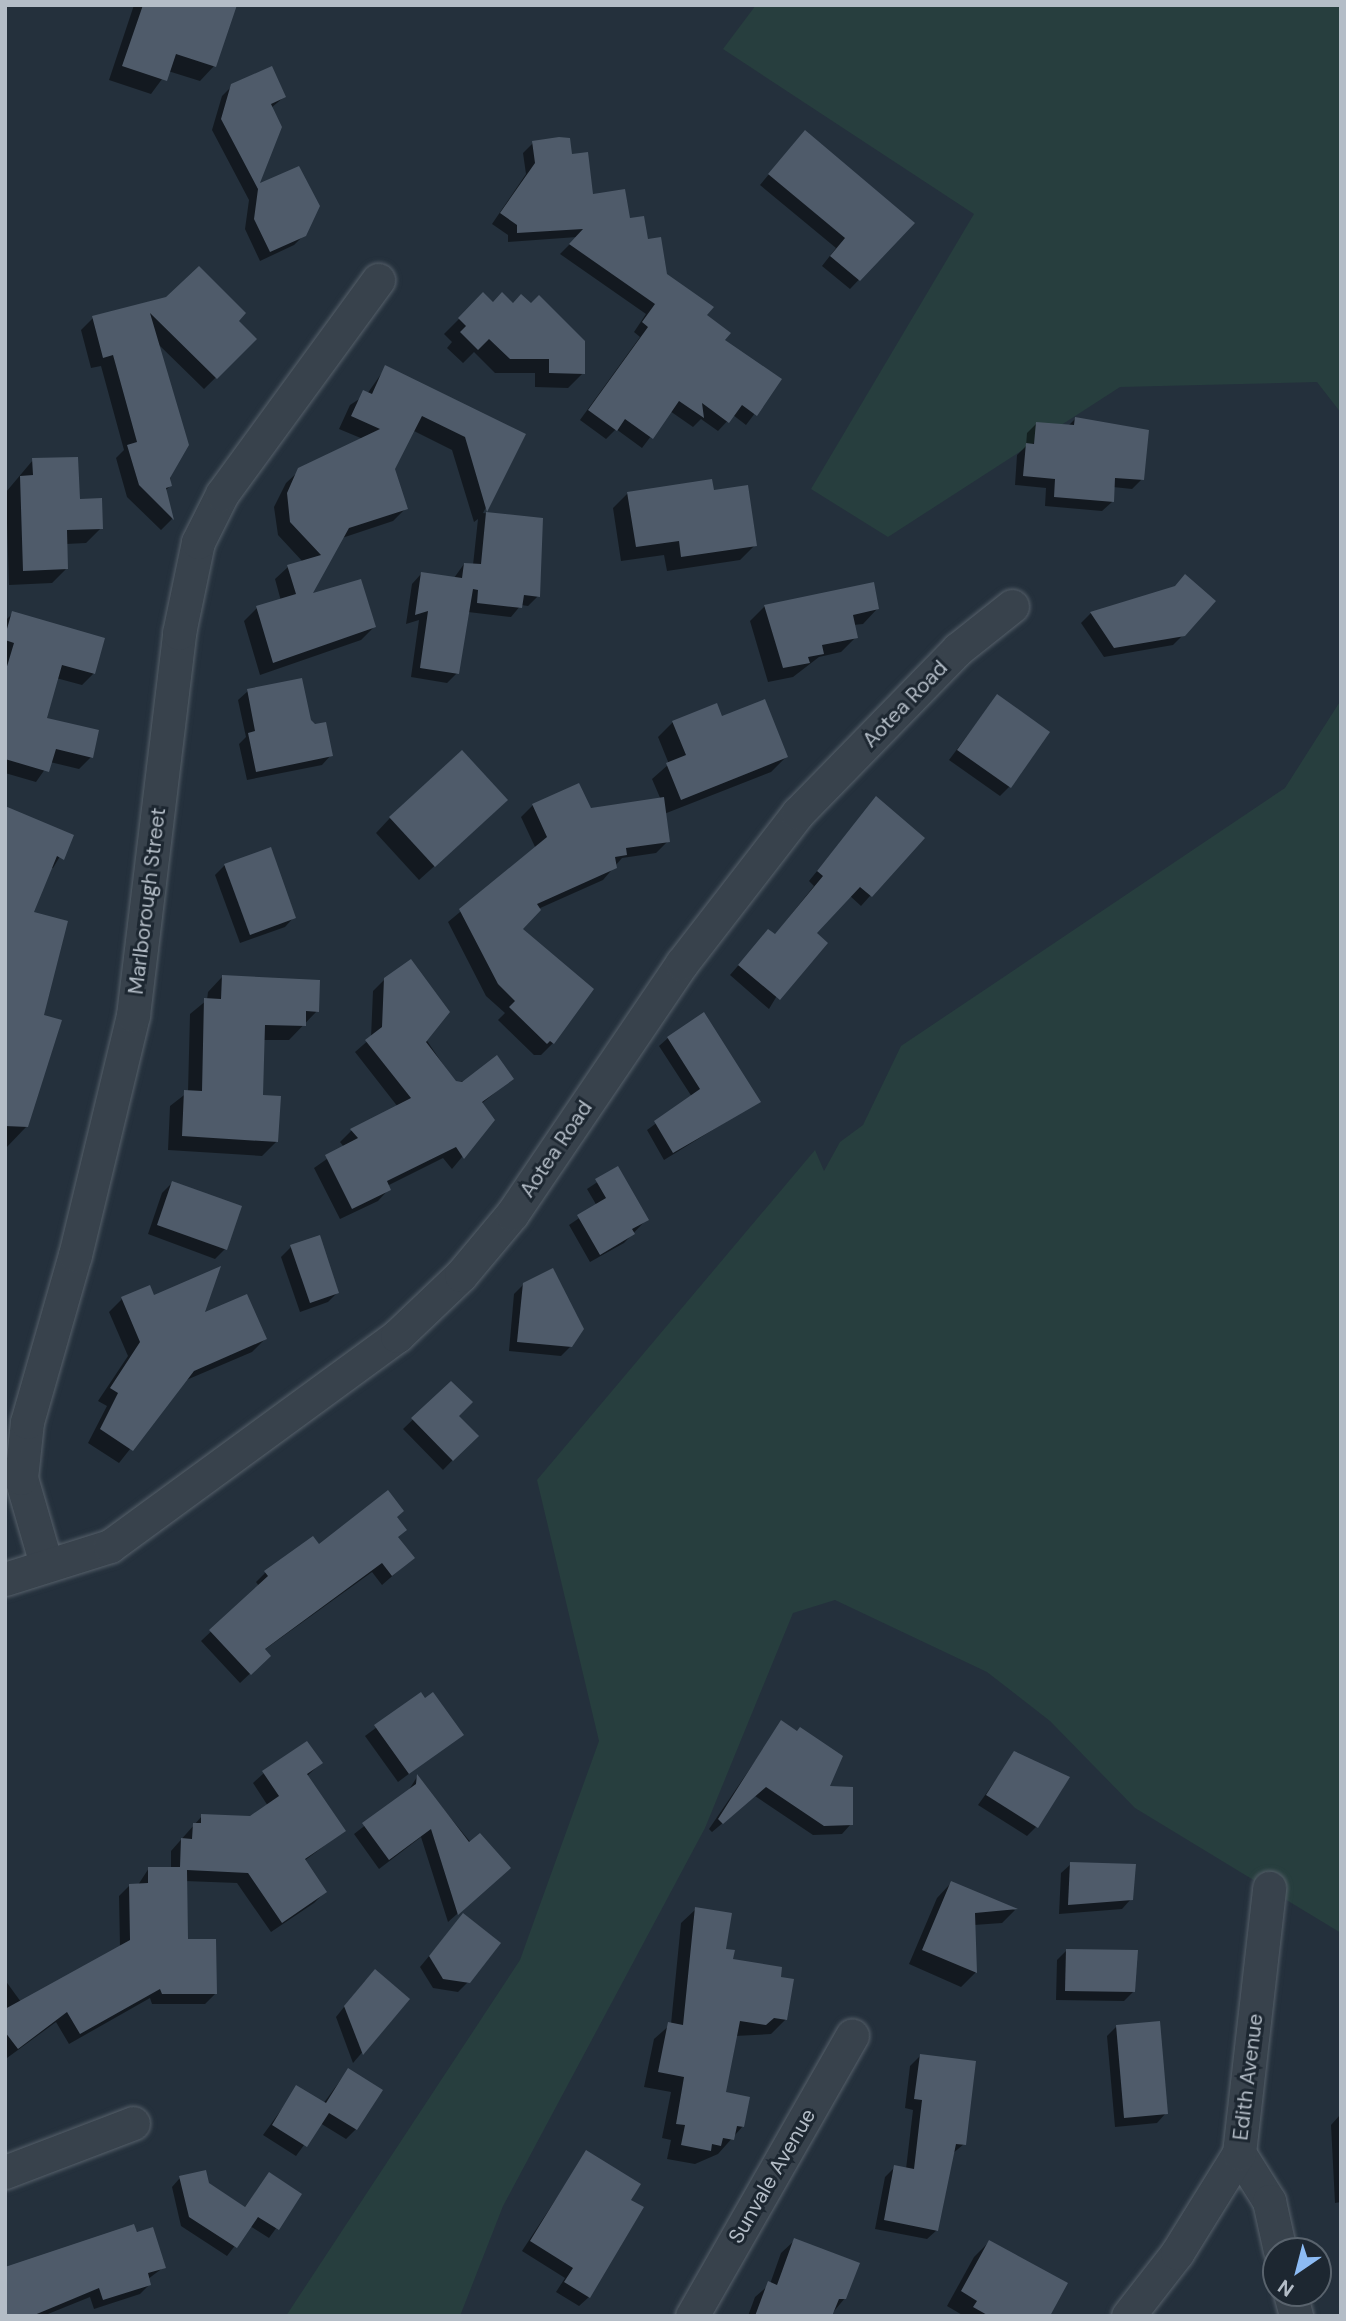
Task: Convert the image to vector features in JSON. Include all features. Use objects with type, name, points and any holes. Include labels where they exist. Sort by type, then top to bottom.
[{"type":"street","name":"Marlborough Street","points":[[46,1564],[21,1478],[27,1422],[75,1255],[133,1015],[179,633],[198,542],[222,494],[378,280]]},
{"type":"street","name":"Aotea Road","points":[[5,1579],[110,1546],[397,1336],[461,1275],[512,1214],[682,963],[798,813],[958,649],[1012,606]]},
{"type":"street","name":"Edith Avenue","points":[[1128,2316],[1177,2253],[1239,2152],[1269,1888]]},
{"type":"street","name":"Sunvale Avenue","points":[[692,2316],[852,2035]]},
{"type":"street","points":[[5,2172],[133,2123]]},
{"type":"street","points":[[1239,2152],[1269,2200],[1277,2237]]},
{"type":"green space","points":[[756,5],[1341,5],[1341,413],[1317,382],[1120,387],[888,537],[811,489],[974,214],[723,49]]},
{"type":"green space","points":[[1341,700],[1341,1933],[1135,1808],[1050,1721],[987,1672],[835,1600],[793,1613],[705,1828],[503,2206],[460,2316],[286,2316],[520,1960],[599,1741],[537,1480],[815,1150],[824,1171],[840,1142],[863,1125],[901,1046],[1285,788]]},
{"type":"building","points":[[143,5],[237,5],[216,67],[176,54],[167,81],[122,66]]},
{"type":"building","points":[[272,66],[286,97],[271,104],[282,127],[260,183],[299,166],[320,206],[306,236],[270,252],[254,219],[258,189],[221,119],[231,84]]},
{"type":"building","points":[[805,130],[915,223],[860,281],[830,256],[845,238],[768,174]]},
{"type":"building","points":[[570,138],[572,154],[588,152],[593,194],[625,189],[630,218],[644,216],[648,239],[661,237],[667,274],[714,307],[707,315],[731,333],[725,340],[782,379],[757,416],[742,405],[729,423],[702,403],[704,418],[679,401],[653,439],[625,419],[617,431],[588,410],[648,327],[642,322],[655,304],[569,244],[583,229],[517,233],[517,225],[500,213],[535,163],[532,141]]},
{"type":"building","points":[[199,266],[246,313],[239,321],[257,339],[217,379],[150,313],[189,445],[170,478],[172,486],[166,488],[174,520],[139,485],[127,445],[137,442],[113,355],[103,358],[92,316],[166,297]]},
{"type":"building","points":[[483,292],[493,302],[502,292],[513,303],[521,294],[531,303],[539,295],[585,341],[585,374],[549,373],[549,359],[510,359],[489,339],[478,350],[460,332],[466,326],[458,318]]},
{"type":"building","points":[[385,365],[526,434],[487,512],[465,437],[422,416],[395,469],[408,509],[349,528],[313,593],[361,579],[376,627],[273,663],[256,606],[296,594],[287,565],[321,555],[290,522],[287,493],[298,468],[380,429],[351,416],[363,390],[372,394]]},
{"type":"building","points":[[1075,417],[1149,430],[1144,480],[1115,478],[1114,502],[1054,497],[1055,479],[1023,476],[1026,443],[1034,444],[1036,422],[1074,425]]},
{"type":"building","points":[[78,457],[80,499],[102,498],[103,529],[67,530],[68,569],[23,571],[20,476],[33,475],[32,458]]},
{"type":"building","points":[[712,479],[714,490],[748,485],[757,546],[681,557],[679,541],[636,547],[627,492]]},
{"type":"building","points":[[486,512],[543,518],[540,597],[524,595],[522,608],[477,603],[478,590],[473,589],[459,674],[420,668],[428,611],[415,615],[421,572],[462,578],[464,563],[481,564]]},
{"type":"building","points":[[1185,574],[1216,601],[1185,636],[1114,648],[1090,612],[1175,586]]},
{"type":"building","points":[[874,582],[879,609],[853,615],[858,638],[822,645],[824,654],[808,657],[810,663],[783,668],[764,605]]},
{"type":"building","points":[[12,611],[105,638],[95,674],[62,665],[47,718],[99,730],[93,758],[56,749],[49,772],[5,759],[5,673],[14,643],[5,640],[5,636]]},
{"type":"building","points":[[302,678],[311,720],[315,724],[326,722],[333,756],[256,772],[248,733],[255,731],[247,689]]},
{"type":"building","points":[[997,694],[1050,732],[1011,788],[957,750]]},
{"type":"building","points":[[765,699],[788,757],[681,800],[666,763],[686,755],[672,721],[717,703],[722,716]]},
{"type":"building","points":[[462,750],[508,800],[435,867],[389,817]]},
{"type":"building","points":[[579,783],[591,808],[664,797],[670,842],[626,848],[627,855],[615,857],[617,868],[537,904],[541,910],[523,929],[594,989],[554,1044],[550,1041],[547,1044],[509,1007],[515,1001],[498,984],[459,909],[547,837],[532,804]]},
{"type":"building","points":[[876,796],[925,838],[872,897],[860,887],[817,933],[828,943],[780,1000],[738,965],[768,929],[775,934],[823,876],[817,871]]},
{"type":"building","points":[[5,806],[74,835],[64,860],[57,856],[34,912],[68,921],[44,1015],[62,1020],[28,1127],[5,1126]]},
{"type":"building","points":[[271,847],[296,918],[250,935],[224,864]]},
{"type":"building","points":[[411,959],[450,1012],[426,1042],[456,1081],[462,1082],[497,1055],[514,1079],[482,1102],[495,1120],[464,1159],[456,1147],[387,1181],[391,1190],[352,1209],[325,1155],[358,1138],[350,1129],[411,1098],[365,1040],[382,1027],[384,978]]},
{"type":"building","points":[[222,975],[320,980],[319,1012],[306,1011],[306,1026],[265,1025],[263,1095],[281,1096],[278,1142],[182,1136],[184,1090],[202,1091],[204,998],[221,999]]},
{"type":"building","points":[[704,1012],[761,1102],[673,1153],[654,1121],[700,1089],[667,1037]]},
{"type":"building","points":[[618,1166],[649,1220],[632,1229],[635,1234],[600,1255],[577,1215],[606,1198],[595,1179]]},
{"type":"building","points":[[172,1181],[242,1206],[227,1250],[157,1225]]},
{"type":"building","points":[[320,1235],[339,1293],[310,1303],[290,1245]]},
{"type":"building","points":[[221,1266],[205,1312],[247,1294],[267,1339],[194,1371],[133,1451],[100,1429],[118,1393],[110,1388],[140,1342],[121,1297],[150,1285],[154,1295]]},
{"type":"building","points":[[553,1268],[584,1329],[572,1347],[517,1342],[523,1283]]},
{"type":"building","points":[[451,1381],[473,1402],[459,1416],[479,1436],[453,1461],[411,1418]]},
{"type":"building","points":[[388,1490],[404,1511],[397,1517],[407,1530],[398,1537],[415,1558],[392,1576],[382,1563],[265,1649],[271,1656],[251,1675],[209,1630],[268,1576],[264,1571],[313,1536],[319,1544]]},
{"type":"building","points":[[421,1692],[425,1698],[433,1692],[464,1735],[409,1774],[374,1725]]},
{"type":"building","points":[[781,1720],[797,1731],[800,1727],[843,1756],[830,1786],[853,1787],[853,1825],[824,1826],[766,1787],[723,1824],[718,1819]]},
{"type":"building","points":[[307,1741],[323,1763],[307,1774],[346,1831],[305,1859],[327,1892],[282,1923],[248,1873],[187,1870],[188,1939],[216,1939],[217,1994],[162,1994],[160,1989],[80,2034],[67,2012],[18,2049],[5,2032],[5,2009],[130,1940],[129,1884],[148,1883],[148,1867],[180,1867],[181,1838],[192,1839],[193,1823],[201,1823],[201,1814],[250,1816],[279,1796],[262,1771]]},
{"type":"building","points":[[1014,1751],[1070,1777],[1038,1828],[986,1795]]},
{"type":"building","points":[[417,1774],[469,1842],[480,1833],[511,1868],[458,1915],[431,1829],[389,1860],[362,1823],[416,1784]]},
{"type":"building","points":[[1070,1862],[1136,1864],[1133,1900],[1068,1905]]},
{"type":"building","points":[[951,1881],[1018,1909],[975,1913],[977,1973],[922,1950]]},
{"type":"building","points":[[695,1907],[732,1913],[726,1949],[735,1950],[733,1959],[782,1967],[781,1977],[794,1979],[787,2020],[774,2018],[766,2025],[740,2021],[726,2092],[750,2097],[744,2127],[737,2126],[734,2140],[723,2138],[721,2146],[712,2144],[711,2151],[681,2145],[685,2125],[676,2124],[684,2077],[658,2072],[668,2022],[683,2025]]},
{"type":"building","points":[[463,1913],[501,1943],[470,1983],[443,1979],[429,1956]]},
{"type":"building","points":[[1066,1949],[1138,1950],[1135,1992],[1065,1991]]},
{"type":"building","points":[[375,1969],[410,1999],[363,2055],[344,2006]]},
{"type":"building","points":[[1160,2021],[1168,2114],[1124,2118],[1116,2025]]},
{"type":"building","points":[[920,2054],[976,2061],[966,2145],[956,2144],[938,2231],[884,2220],[894,2165],[914,2169],[922,2100],[914,2099]]},
{"type":"building","points":[[348,2068],[383,2090],[357,2130],[329,2113],[307,2147],[272,2125],[296,2085],[326,2103]]},
{"type":"building","points":[[586,2150],[641,2184],[631,2200],[644,2207],[590,2298],[564,2282],[573,2268],[530,2241]]},
{"type":"building","points":[[206,2170],[209,2183],[245,2207],[269,2172],[302,2194],[279,2230],[258,2217],[237,2248],[189,2217],[179,2176]]},
{"type":"building","points":[[134,2224],[137,2232],[153,2227],[166,2268],[148,2273],[151,2285],[103,2300],[99,2288],[32,2316],[5,2316],[5,2267]]},
{"type":"building","points":[[794,2238],[860,2263],[846,2299],[839,2299],[832,2316],[755,2316],[768,2281],[777,2285]]},
{"type":"building","points":[[989,2240],[1068,2283],[1050,2316],[989,2316],[973,2307],[977,2301],[961,2291]]}]
